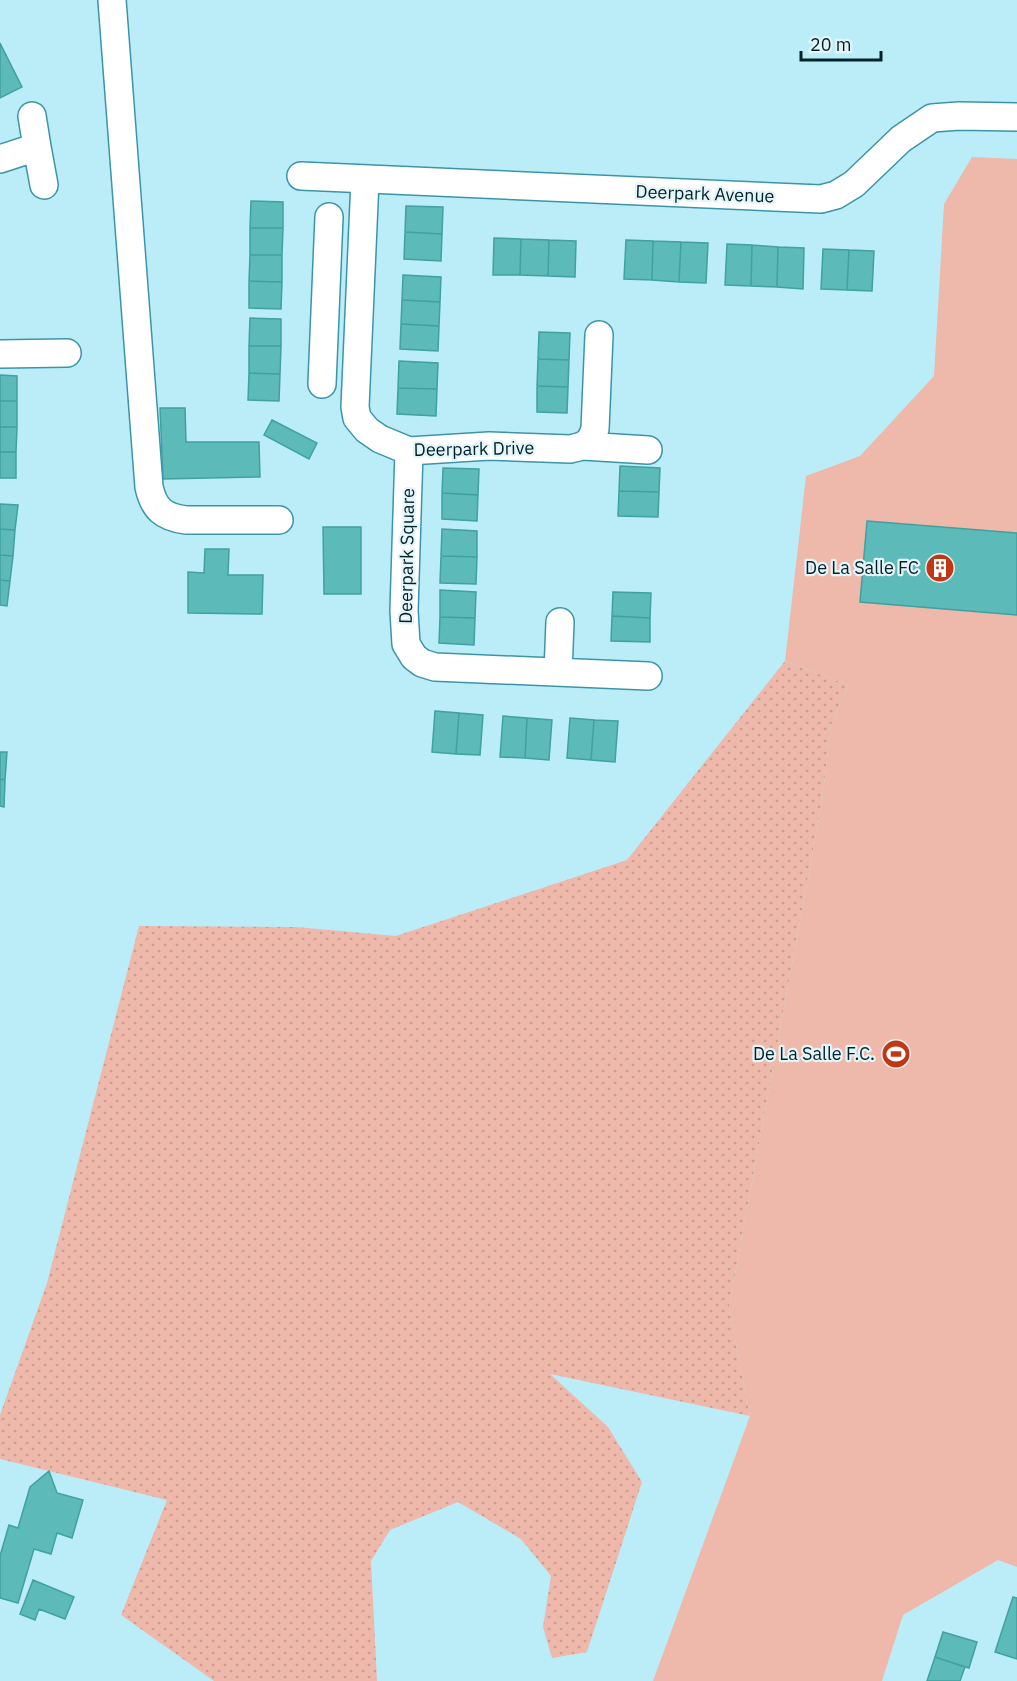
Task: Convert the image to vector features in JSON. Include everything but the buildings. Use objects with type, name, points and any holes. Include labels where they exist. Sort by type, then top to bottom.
[{"type":"street","points":[[112,0],[149,487],[152,500],[160,510],[172,518],[279,520]]},
{"type":"street","points":[[32,116],[44,185]]},
{"type":"street","name":"Deerpark Avenue","points":[[301,176],[821,199],[836,195],[854,184],[901,139],[932,118],[1017,117]]},
{"type":"street","points":[[0,159],[37,147]]},
{"type":"street","name":"Deerpark Drive","points":[[365,180],[355,407],[357,418],[367,430],[409,451],[489,446],[570,449],[583,446],[648,450]]},
{"type":"street","points":[[322,384],[329,217]]},
{"type":"street","points":[[324,326],[358,329]]},
{"type":"street","points":[[583,446],[591,438],[595,429],[599,336]]},
{"type":"street","points":[[0,354],[67,353]]},
{"type":"street","name":"Deerpark Square","points":[[409,451],[404,611],[406,644],[414,657],[422,663],[435,667],[648,676]]},
{"type":"street","points":[[558,672],[560,622]]},
{"type":"shaded area","name":"De La Salle F.C.","points":[[972,157],[1017,159],[1017,1567],[998,1560],[903,1615],[882,1681],[653,1681],[750,1416],[729,1307],[822,801],[831,725],[848,685],[785,661],[806,476],[860,456],[934,376],[944,204]]},
{"type":"shaded area","points":[[785,661],[848,685],[831,725],[822,801],[729,1307],[750,1416],[550,1374],[608,1427],[642,1482],[587,1652],[552,1658],[543,1627],[551,1576],[521,1539],[458,1502],[390,1530],[371,1561],[377,1681],[214,1681],[121,1615],[167,1500],[0,1459],[0,1415],[47,1283],[139,926],[296,927],[396,936],[627,860]]},
{"type":"place","name":"De La Salle FC","points":[[940,568]]},
{"type":"place","name":"De La Salle F.C.","points":[[896,1054]]}]
